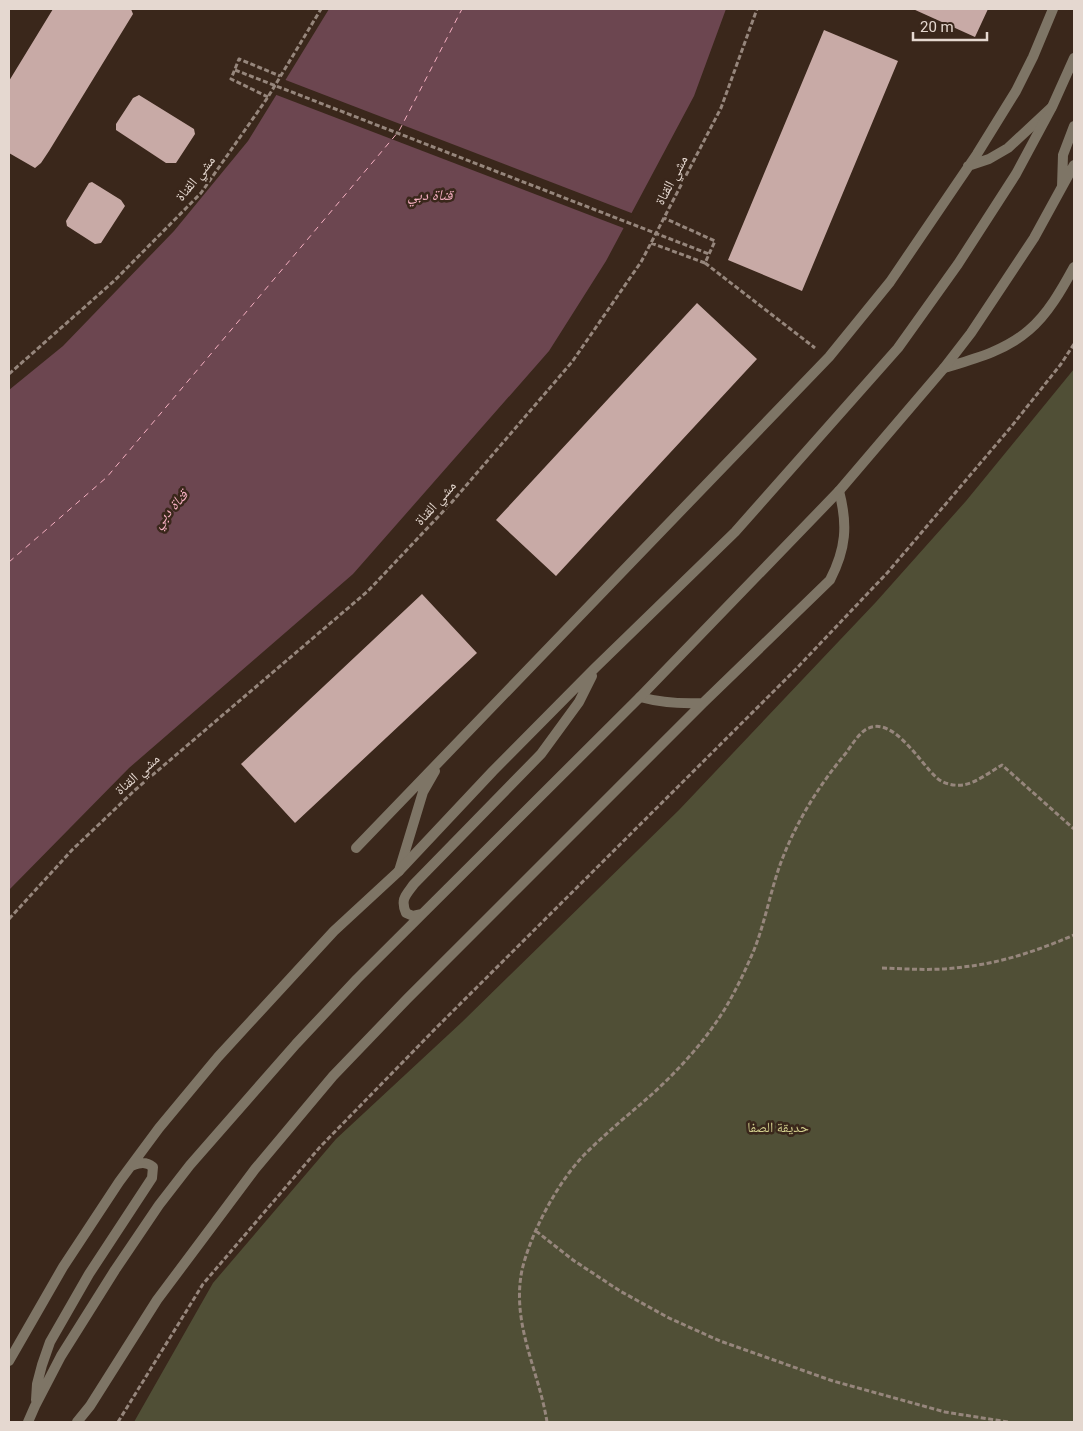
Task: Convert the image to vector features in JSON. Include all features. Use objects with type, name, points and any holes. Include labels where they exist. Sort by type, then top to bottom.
[{"type":"street","points":[[356,848],[829,357],[890,282],[982,146],[1016,90],[1053,9]]},
{"type":"street","points":[[9,1361],[63,1267],[131,1166],[159,1128],[218,1057],[278,990],[353,912],[399,871],[493,771],[595,668],[735,532],[898,348],[958,264],[1016,174],[1052,107],[1074,58]]},
{"type":"street","points":[[968,166],[989,159],[1008,148],[1052,107]]},
{"type":"street","points":[[1062,190],[1063,156],[1074,126]]},
{"type":"street","points":[[28,1422],[61,1356],[114,1270],[159,1205],[190,1165],[316,1023],[422,914],[640,697],[839,491],[944,368],[971,333],[1018,262],[1062,190],[1074,165]]},
{"type":"street","points":[[944,368],[995,351],[1012,343],[1030,330],[1058,295],[1074,267]]},
{"type":"street","points":[[77,1422],[90,1406],[162,1292],[255,1169],[333,1076],[407,999],[703,703],[830,580],[841,556],[845,528],[844,511],[839,491]]},
{"type":"street","points":[[422,914],[413,916],[406,913],[403,905],[405,896],[421,877],[541,754],[579,702],[595,668]]},
{"type":"street","points":[[640,697],[661,702],[703,703]]},
{"type":"street","points":[[399,871],[423,792],[441,759]]},
{"type":"street","points":[[35,1406],[37,1384],[50,1342],[94,1266],[152,1178],[154,1167],[148,1163],[141,1162],[131,1166]]},
{"type":"path","name":"مشي القناة","points":[[9,374],[114,281],[200,193],[268,97],[321,9]]},
{"type":"path","name":"مشي القناة","points":[[9,919],[72,850],[135,790],[368,592],[452,502],[572,362],[641,262],[651,243],[721,108],[757,9]]},
{"type":"path","points":[[268,97],[231,79],[240,59],[280,76]]},
{"type":"path","points":[[235,70],[709,254]]},
{"type":"path","points":[[664,218],[715,241],[705,263]]},
{"type":"path","points":[[651,243],[705,263],[829,357]]},
{"type":"path","points":[[118,1422],[203,1284],[320,1147],[436,1028],[796,669],[888,572],[1011,427],[1061,364],[1074,344]]},
{"type":"path","points":[[547,1422],[543,1397],[527,1352],[519,1311],[522,1270],[536,1231],[556,1191],[583,1156],[689,1058],[726,1007],[754,951],[783,858],[797,826],[831,772],[868,728],[880,726],[892,732],[912,750],[937,779],[950,785],[964,785],[1002,765],[1074,828]]},
{"type":"path","points":[[882,968],[923,970],[963,967],[1003,960],[1042,948],[1074,934]]},
{"type":"path","points":[[536,1231],[573,1260],[620,1291],[669,1318],[720,1341],[833,1382],[945,1412],[1008,1422]]},
{"type":"green space","name":"حديقة الصفا","points":[[1074,369],[1074,1422],[134,1422],[213,1283],[336,1139],[462,1022],[679,810],[876,602],[966,501]]},
{"type":"water","name":"قناة دبي","points":[[329,9],[726,9],[694,96],[606,261],[549,351],[353,574],[129,768],[9,890],[9,390],[63,346],[174,231],[248,141]]},
{"type":"pier","points":[[283,79],[634,214],[626,229],[274,94]]},
{"type":"building","points":[[53,9],[131,9],[133,14],[49,151],[35,168],[9,153],[9,81]]},
{"type":"building","points":[[913,9],[988,9],[975,37]]},
{"type":"building","points":[[824,30],[898,61],[802,291],[728,260]]},
{"type":"building","points":[[139,95],[194,129],[195,134],[176,163],[166,163],[116,130],[116,124],[133,98]]},
{"type":"building","points":[[92,182],[121,200],[125,206],[101,243],[95,244],[67,226],[66,221],[89,183]]},
{"type":"building","points":[[697,303],[757,359],[556,576],[496,520]]},
{"type":"building","points":[[422,594],[477,653],[295,823],[241,764]]},
{"type":"ferry route","points":[[9,562],[107,477],[399,131],[462,9]]}]
